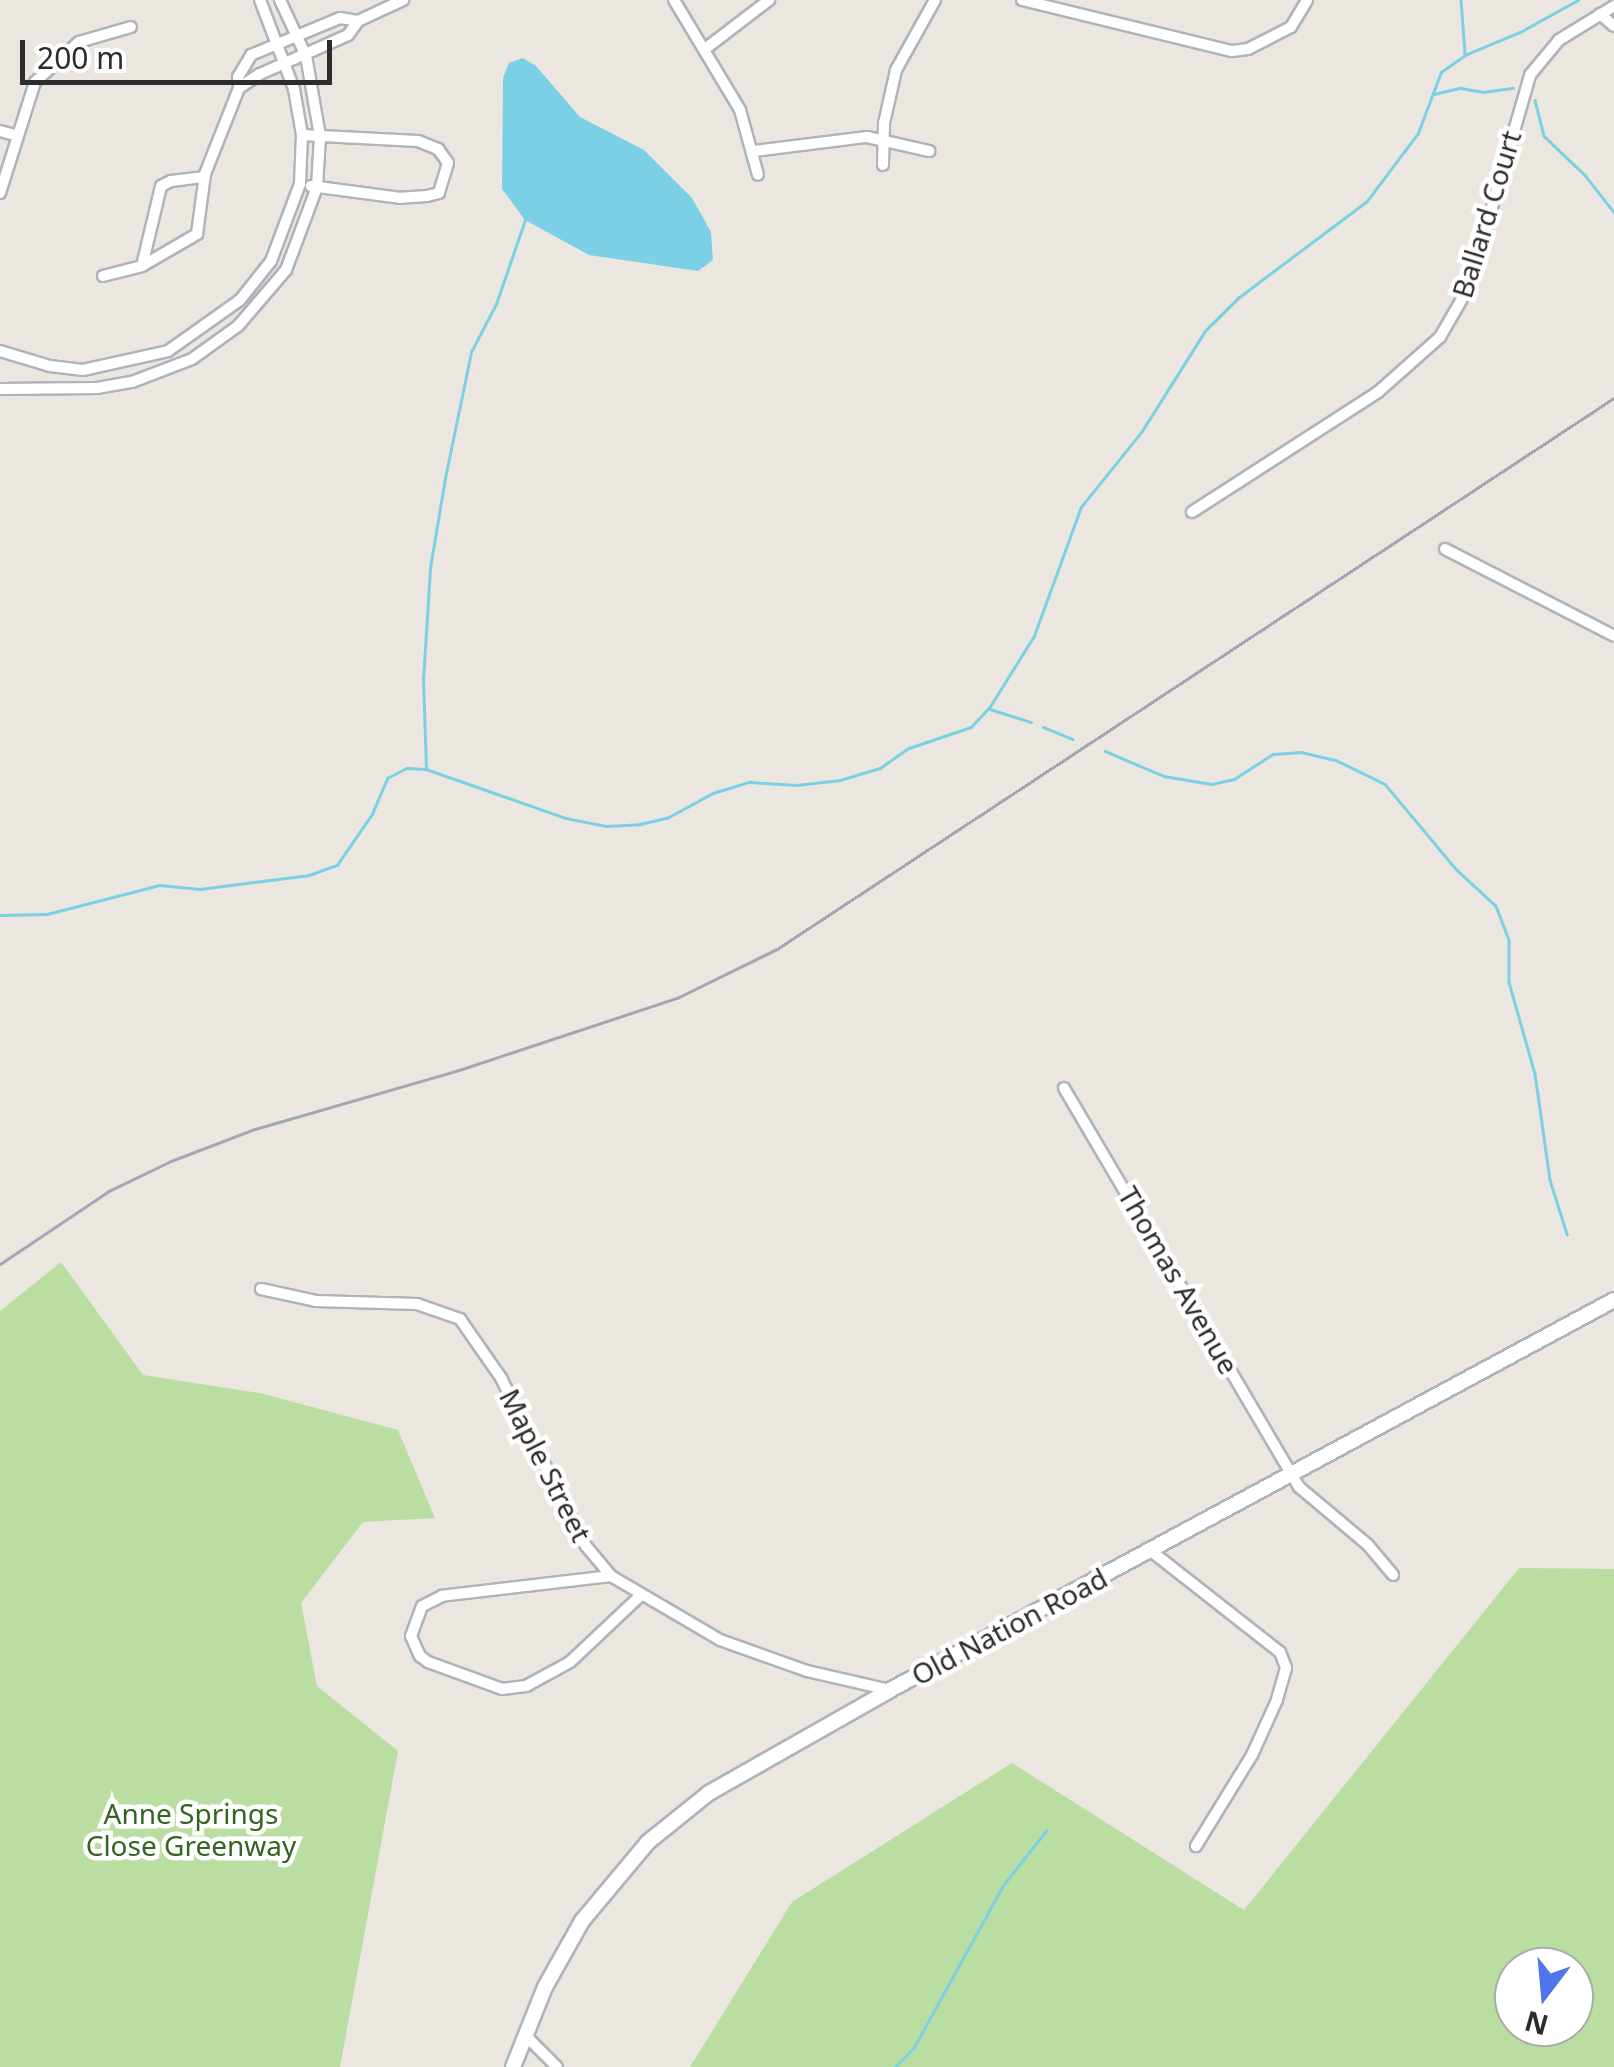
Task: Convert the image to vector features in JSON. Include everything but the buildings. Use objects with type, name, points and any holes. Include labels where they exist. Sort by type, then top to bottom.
[{"type":"main road","name":"Old Nation Road","points":[[513,2067],[560,1958],[582,1921],[648,1842],[708,1792],[1614,1300]]},
{"type":"street","points":[[0,350],[50,366],[84,370],[168,351],[240,300],[271,262],[300,184],[302,135],[284,63],[260,0]]},
{"type":"street","points":[[0,389],[97,388],[132,382],[192,359],[253,311],[286,270],[316,187],[320,136],[306,56],[280,0]]},
{"type":"street","points":[[239,88],[348,35],[358,21],[403,0]]},
{"type":"street","points":[[674,0],[740,110],[758,175]]},
{"type":"street","points":[[705,49],[769,0]]},
{"type":"street","points":[[883,164],[896,70],[935,0]]},
{"type":"street","points":[[1022,0],[1232,51],[1248,50],[1291,27],[1307,0]]},
{"type":"street","name":"Ballard Court","points":[[1192,512],[1378,392],[1440,337],[1469,287],[1530,74],[1559,40],[1614,6]]},
{"type":"street","points":[[1600,14],[1614,26]]},
{"type":"street","points":[[103,276],[142,266],[196,234],[204,177],[239,88],[238,76],[251,55],[340,18],[358,21]]},
{"type":"street","points":[[0,193],[15,135],[35,82],[55,59],[79,42],[131,27]]},
{"type":"street","points":[[0,131],[15,135]]},
{"type":"street","points":[[300,184],[401,198],[426,196],[440,193],[448,162],[438,149],[418,141],[302,135]]},
{"type":"street","points":[[754,150],[818,140],[884,139],[929,151]]},
{"type":"street","points":[[142,266],[161,186],[204,177]]},
{"type":"street","points":[[240,300],[253,311]]},
{"type":"street","points":[[1445,549],[1614,636]]},
{"type":"street","name":"Thomas Avenue","points":[[1064,1088],[1309,1500],[1368,1546],[1393,1575]]},
{"type":"street","name":"Maple Street","points":[[261,1289],[316,1301],[417,1304],[460,1319],[500,1378],[586,1546],[612,1576],[720,1640],[807,1671],[890,1690]]},
{"type":"street","points":[[1151,1550],[1280,1652],[1286,1668],[1278,1700],[1252,1755],[1196,1846]]},
{"type":"street","points":[[612,1576],[442,1596],[422,1606],[411,1636],[420,1656],[428,1662],[502,1689],[526,1686],[570,1662],[640,1596]]},
{"type":"street","points":[[525,2035],[556,2067]]},
{"type":"green space","name":"Anne Springs Close Greenway","points":[[61,1262],[143,1375],[260,1393],[398,1430],[435,1518],[363,1522],[301,1603],[317,1686],[398,1751],[340,2067],[0,2067],[0,1311]]},
{"type":"green space","points":[[1519,1568],[1614,1569],[1614,2067],[690,2067],[792,1902],[1012,1763],[1244,1910]]},
{"type":"water","points":[[523,58],[536,66],[580,117],[644,150],[692,198],[711,232],[713,260],[698,271],[589,255],[525,220],[502,189],[503,78],[509,63]]},
{"type":"waterway","points":[[1461,0],[1465,53]]},
{"type":"waterway","points":[[0,915],[47,914],[160,885],[200,889],[309,875],[337,865],[372,814],[387,778],[407,768],[426,769],[566,818],[606,826],[640,824],[667,818],[713,793],[750,782],[797,785],[840,780],[880,768],[909,748],[971,727],[989,708],[1034,636],[1081,507],[1142,431],[1205,331],[1238,298],[1367,201],[1418,133],[1441,72],[1465,55],[1522,31],[1578,0]]},
{"type":"waterway","points":[[1434,94],[1461,88],[1483,92],[1513,88]]},
{"type":"waterway","points":[[1535,100],[1544,136],[1585,175],[1614,212]]},
{"type":"waterway","points":[[426,769],[423,680],[430,568],[445,478],[471,352],[496,304],[525,220]]},
{"type":"waterway","points":[[990,709],[1031,722]]},
{"type":"waterway","points":[[1043,727],[1073,739]]},
{"type":"waterway","points":[[1105,751],[1164,776],[1212,784],[1234,779],[1273,754],[1301,752],[1336,760],[1385,784],[1457,870],[1496,906],[1509,940],[1509,982],[1535,1074],[1550,1180],[1567,1234]]},
{"type":"waterway","points":[[895,2067],[914,2047],[1004,1884],[1046,1831]]},
{"type":"railway","points":[[0,1264],[109,1191],[171,1161],[255,1129],[456,1071],[677,998],[777,949],[1614,398]]}]
